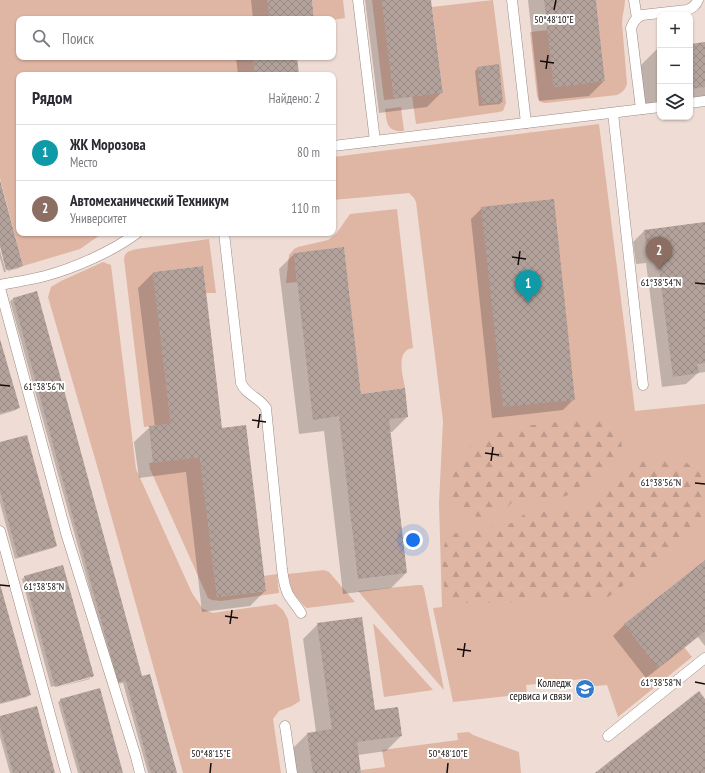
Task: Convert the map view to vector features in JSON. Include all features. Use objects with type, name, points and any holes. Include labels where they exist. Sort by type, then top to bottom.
[{"type":"lane","points":[[358,0],[375,141]]},
{"type":"lane","points":[[512,0],[526,123]]},
{"type":"lane","points":[[634,0],[637,18]]},
{"type":"lane","points":[[641,109],[631,28],[634,21],[642,15],[687,10],[693,7],[698,0]]},
{"type":"lane","points":[[693,103],[705,101]]},
{"type":"lane","points":[[336,146],[657,107]]},
{"type":"lane","points":[[613,113],[643,385]]},
{"type":"lane","points":[[132,236],[82,263],[46,276],[0,287],[66,533],[140,773]]},
{"type":"lane","points":[[224,236],[241,383],[242,387],[248,394],[263,403],[266,408],[284,581],[288,594],[301,613]]},
{"type":"lane","points":[[0,531],[66,773]]},
{"type":"lane","points":[[608,736],[703,664]]},
{"type":"lane","points":[[285,726],[292,773]]},
{"type":"green space","points":[[0,0],[267,0],[270,16],[16,16],[16,60],[253,60],[255,72],[16,72],[16,236],[99,236],[80,249],[23,266],[0,178]]},
{"type":"green space","points":[[312,0],[343,0],[345,18],[336,20],[336,16],[314,16]]},
{"type":"green space","points":[[372,0],[382,0],[394,99],[384,100]]},
{"type":"green space","points":[[493,0],[506,103],[503,111],[416,124],[412,96],[443,92],[432,7]]},
{"type":"green space","points":[[596,0],[625,0],[622,23],[627,84],[625,88],[617,95],[546,103],[541,102],[537,96],[530,32],[548,30],[554,87],[605,81]]},
{"type":"green space","points":[[401,107],[404,131],[398,131],[391,128],[387,123],[385,109]]},
{"type":"green space","points":[[599,124],[635,411],[705,404],[705,560],[624,624],[658,667],[684,647],[692,657],[618,717],[607,685],[584,687],[582,679],[526,685],[527,694],[453,702],[433,608],[442,607],[439,503],[443,421],[416,202],[409,193],[336,200],[336,157]]},
{"type":"green space","points":[[397,209],[413,348],[407,350],[402,358],[402,371],[405,388],[361,394],[344,248],[294,253],[297,282],[286,283],[289,255],[294,249],[328,240],[336,236],[350,214]]},
{"type":"green space","points":[[209,239],[216,293],[206,293],[203,266],[153,272],[171,424],[144,427],[124,259],[125,254],[137,249]]},
{"type":"green space","points":[[103,262],[111,265],[136,469],[192,593],[203,609],[213,613],[276,604],[283,610],[288,619],[300,701],[279,711],[273,719],[281,773],[183,773],[48,297],[51,287]]},
{"type":"green space","points":[[584,418],[606,424],[617,431],[622,445],[620,459],[576,492],[560,498],[532,497],[513,501],[502,511],[480,517],[459,514],[451,500],[449,490],[464,450],[487,435],[519,427]]},
{"type":"green space","points":[[200,457],[217,597],[266,591],[264,576],[277,574],[279,593],[221,601],[208,598],[150,469],[149,463]]},
{"type":"green space","points":[[652,457],[682,460],[705,475],[705,523],[603,601],[456,603],[449,600],[445,595],[442,562],[443,553],[447,538],[452,534],[517,522],[523,515],[537,509],[569,511],[583,507],[601,496],[636,464]]},
{"type":"green space","points":[[324,570],[329,572],[355,602],[307,608],[304,606],[292,591],[288,574]]},
{"type":"green space","points":[[422,585],[424,589],[444,690],[358,591]]},
{"type":"green space","points":[[373,623],[433,690],[384,697]]},
{"type":"green space","points":[[469,732],[473,735],[519,752],[521,773],[361,773],[361,770],[385,767],[382,750],[458,740],[457,733]]},
{"type":"building","points":[[267,0],[312,0],[314,16],[270,16]]},
{"type":"building","points":[[382,0],[431,0],[443,93],[394,99]]},
{"type":"building","points":[[544,0],[596,0],[605,81],[554,87]]},
{"type":"building","points":[[705,42],[705,87],[693,89],[693,44]]},
{"type":"building","points":[[253,60],[297,60],[299,72],[255,72]]},
{"type":"building","points":[[499,64],[503,102],[482,104],[477,67]]},
{"type":"building","points":[[0,180],[23,266],[6,270],[0,246]]},
{"type":"building","points":[[554,199],[575,400],[503,407],[481,207]]},
{"type":"building","points":[[705,222],[705,363],[697,364],[699,373],[673,377],[657,253],[647,254],[644,230]]},
{"type":"building","points":[[344,247],[361,394],[405,388],[408,417],[389,419],[407,573],[358,579],[339,416],[313,420],[294,253]]},
{"type":"building","points":[[203,266],[222,428],[246,425],[266,591],[217,597],[200,457],[153,463],[149,426],[171,424],[153,272]]},
{"type":"building","points":[[37,291],[142,676],[150,674],[177,773],[151,773],[126,681],[118,682],[13,298]]},
{"type":"building","points":[[0,339],[20,408],[0,413]]},
{"type":"building","points":[[27,435],[57,546],[18,557],[0,491],[0,442]]},
{"type":"building","points":[[705,560],[705,631],[658,668],[624,624]]},
{"type":"building","points":[[63,565],[94,676],[55,687],[24,576]]},
{"type":"building","points":[[0,584],[31,695],[0,703]]},
{"type":"building","points":[[362,617],[375,710],[398,707],[402,736],[357,742],[361,773],[313,773],[307,733],[332,729],[317,623]]},
{"type":"building","points":[[100,688],[123,773],[81,773],[60,699]]},
{"type":"building","points":[[699,691],[705,699],[705,773],[595,773]]},
{"type":"building","points":[[37,706],[55,773],[13,773],[0,726],[0,716]]},
{"type":"place","name":"Автомеханический Техникум","points":[[659,270]]},
{"type":"place","name":"ЖК Морозова","points":[[528,303]]},
{"type":"place","name":"Колледж сервиса и связи","points":[[585,689]]}]
